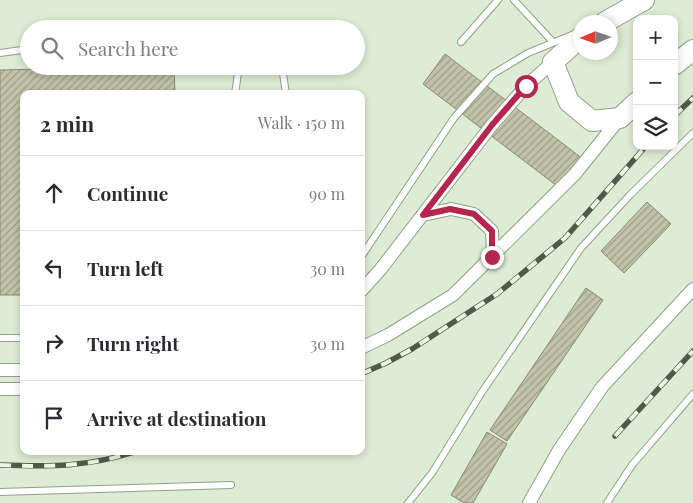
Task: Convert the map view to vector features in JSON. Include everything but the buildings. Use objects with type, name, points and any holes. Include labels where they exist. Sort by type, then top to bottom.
[{"type":"main road","points":[[617,15],[644,0]]},
{"type":"main road","points":[[573,44],[553,62],[569,102],[592,121],[620,118],[634,105]]},
{"type":"main road","points":[[678,62],[693,50]]},
{"type":"street","points":[[365,287],[380,270],[492,125],[526,86],[553,62]]},
{"type":"street","points":[[365,346],[388,335],[453,295],[574,174],[620,118]]},
{"type":"street","points":[[423,215],[450,209],[474,214],[492,231],[492,257]]},
{"type":"street","points":[[529,503],[558,450],[602,387],[693,289]]},
{"type":"street","points":[[0,370],[20,370]]},
{"type":"street","points":[[0,389],[20,390]]},
{"type":"lane","points":[[461,42],[498,0]]},
{"type":"lane","points":[[514,0],[554,42]]},
{"type":"lane","points":[[365,251],[454,118],[493,74],[528,53],[573,35]]},
{"type":"lane","points":[[0,53],[20,50]]},
{"type":"lane","points":[[236,90],[238,75]]},
{"type":"lane","points":[[283,75],[285,90]]},
{"type":"lane","points":[[408,503],[432,473],[482,392],[581,248],[630,195],[693,133]]},
{"type":"lane","points":[[0,338],[20,338]]},
{"type":"lane","points":[[607,503],[632,465],[693,394]]},
{"type":"lane","points":[[0,492],[231,485]]},
{"type":"railway","points":[[678,112],[693,98]]},
{"type":"railway","points":[[365,372],[412,349],[497,294],[565,238],[642,150]]},
{"type":"railway","points":[[615,436],[693,351]]},
{"type":"railway","points":[[0,465],[69,465],[124,455]]},
{"type":"route","points":[[492,257],[492,231],[474,214],[450,209],[423,215],[492,125],[526,86]]}]
